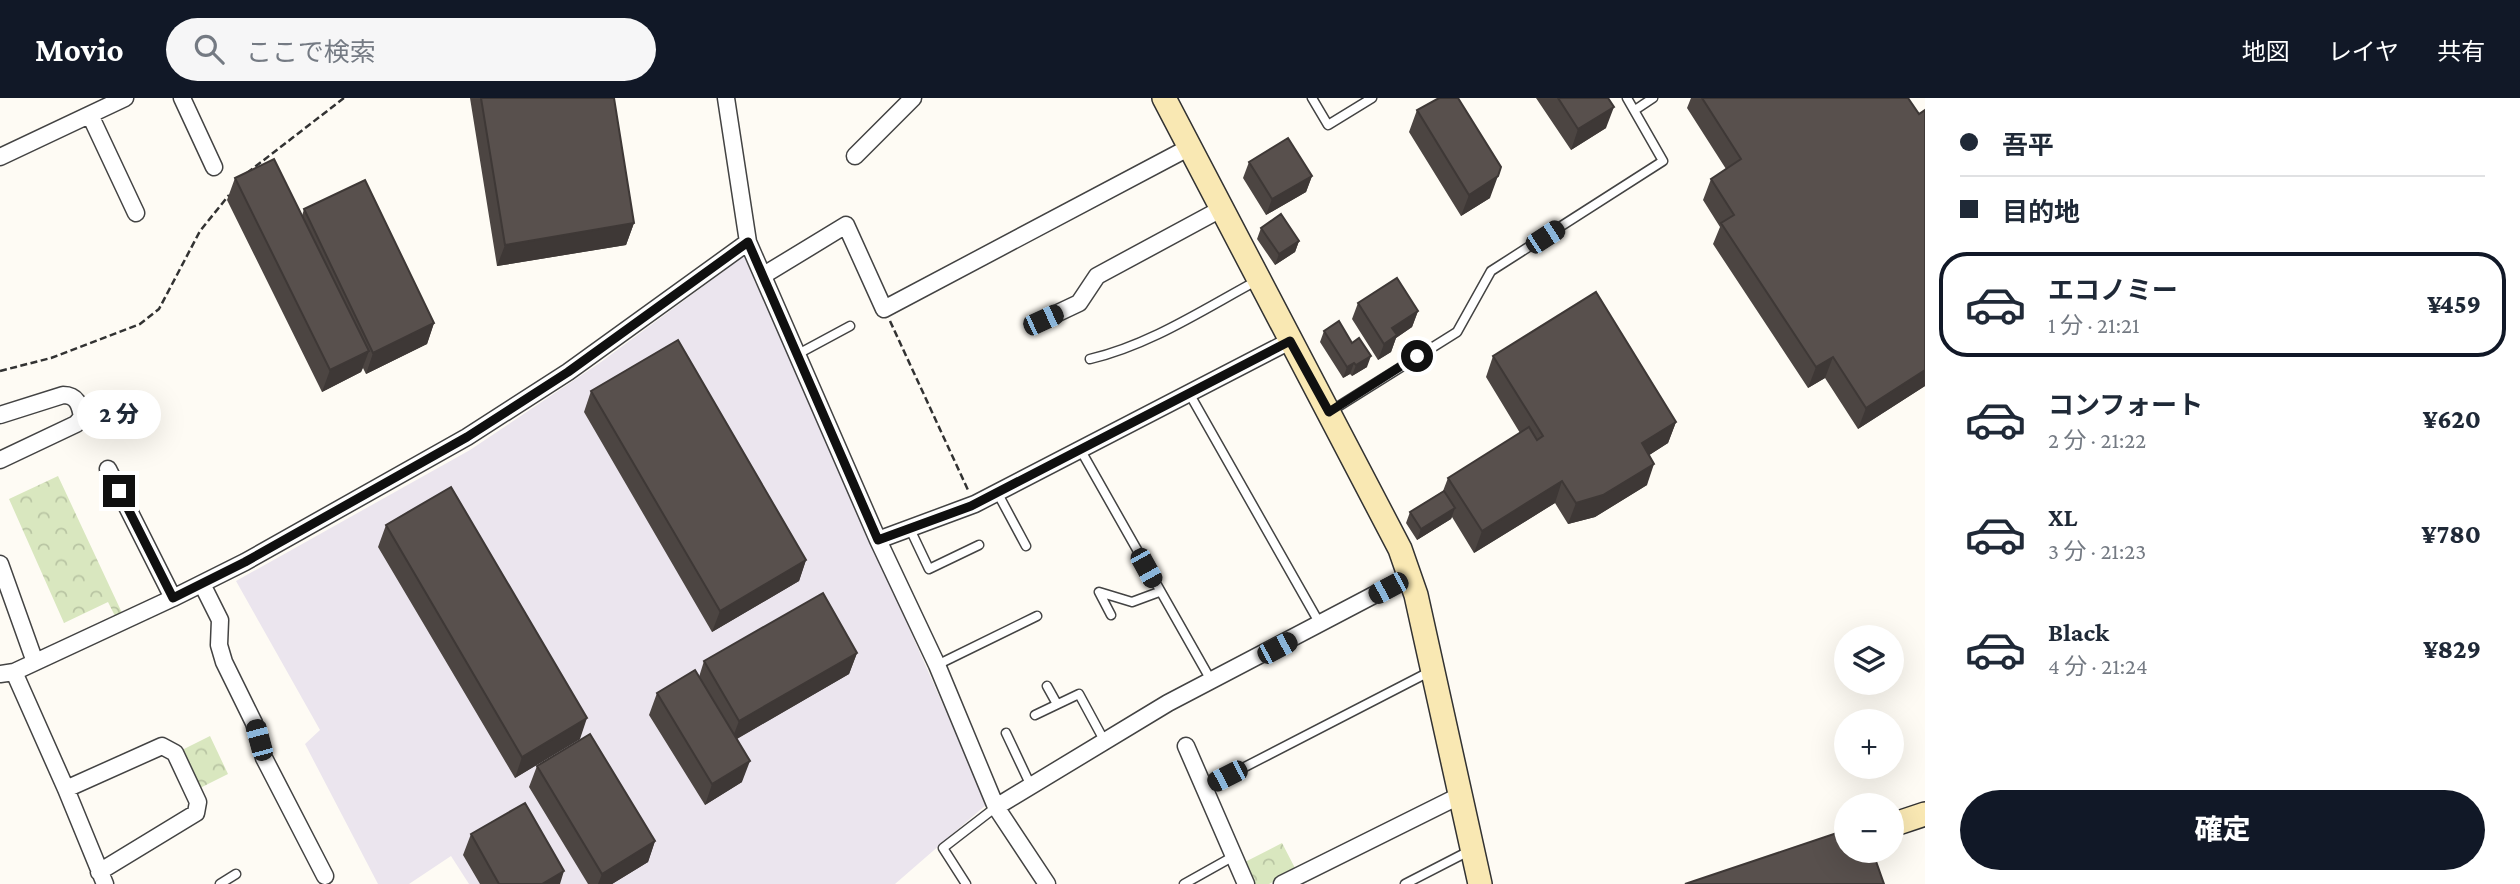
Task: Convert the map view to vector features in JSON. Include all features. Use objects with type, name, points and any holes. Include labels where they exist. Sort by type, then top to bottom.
[{"type":"street","points":[[0,157],[125,98]]},
{"type":"street","points":[[182,98],[214,167]]},
{"type":"street","points":[[726,98],[748,242],[878,540],[937,665],[996,807],[1047,884]]},
{"type":"street","points":[[855,156],[914,98]]},
{"type":"street","points":[[1168,102],[1221,209],[1400,549],[1410,576],[1480,884]]},
{"type":"street","points":[[90,115],[136,213]]},
{"type":"street","points":[[764,275],[846,225],[884,309],[1190,147]]},
{"type":"street","points":[[1043,320],[1079,303],[1097,276],[1221,209]]},
{"type":"street","points":[[66,789],[162,746],[175,753],[198,802],[196,813],[102,878],[66,789],[7,673],[173,598],[245,562],[467,437],[568,372],[748,242]]},
{"type":"street","points":[[878,540],[975,504],[1290,341]]},
{"type":"street","points":[[0,415],[70,395],[77,400],[82,417],[76,424],[0,460]]},
{"type":"street","points":[[108,469],[173,598]]},
{"type":"street","points":[[0,564],[35,662]]},
{"type":"street","points":[[996,807],[1168,703],[1410,576]]},
{"type":"street","points":[[202,584],[220,620],[219,645],[224,662],[254,723],[264,758],[325,876]]},
{"type":"street","points":[[1186,746],[1246,884]]},
{"type":"street","points":[[1282,884],[1459,796]]},
{"type":"street","points":[[1904,821],[1925,814]]},
{"type":"lane","points":[[1312,98],[1328,125],[1372,98]]},
{"type":"lane","points":[[1329,412],[1457,332],[1491,271],[1663,161],[1627,98]]},
{"type":"lane","points":[[1635,110],[1653,98]]},
{"type":"lane","points":[[1090,359],[1141,343],[1258,279]]},
{"type":"lane","points":[[799,354],[850,326]]},
{"type":"lane","points":[[1189,393],[1320,624]]},
{"type":"lane","points":[[1080,449],[1212,682]]},
{"type":"lane","points":[[997,492],[1026,547]]},
{"type":"lane","points":[[910,529],[929,569],[979,545]]},
{"type":"lane","points":[[1111,615],[1099,592],[1132,602],[1159,592]]},
{"type":"lane","points":[[937,665],[1038,616]]},
{"type":"lane","points":[[1205,788],[1431,671]]},
{"type":"lane","points":[[1047,686],[1057,704]]},
{"type":"lane","points":[[1035,715],[1079,694],[1105,742]]},
{"type":"lane","points":[[1006,733],[1031,786]]},
{"type":"lane","points":[[966,884],[943,848],[996,807]]},
{"type":"lane","points":[[1405,884],[1472,850]]},
{"type":"lane","points":[[1184,884],[1234,856]]},
{"type":"lane","points":[[219,884],[236,874]]},
{"type":"path","points":[[240,181],[249,171],[344,98]]},
{"type":"path","points":[[0,371],[51,358],[140,324],[159,309],[200,231],[232,191]]},
{"type":"path","points":[[884,309],[975,504]]},
{"type":"shaded area","points":[[744,256],[987,804],[895,884],[469,884],[451,856],[409,884],[378,884],[305,744],[320,730],[236,581],[470,450],[601,362]]},
{"type":"green space","points":[[58,476],[123,615],[116,618],[108,602],[64,623],[9,499]]},
{"type":"green space","points":[[210,736],[228,774],[200,788],[182,750]]},
{"type":"green space","points":[[1282,843],[1296,870],[1269,884],[1254,884],[1243,863]]},
{"type":"building","points":[[481,98],[614,98],[634,223],[505,245]]},
{"type":"building","points":[[1439,98],[1458,98],[1501,167],[1498,176],[1469,195],[1417,110]]},
{"type":"building","points":[[1558,98],[1608,98],[1614,107],[1578,129]]},
{"type":"building","points":[[1702,98],[1908,98],[1919,114],[1925,110],[1925,370],[1866,408],[1833,357],[1816,367],[1721,223],[1734,215],[1711,179],[1741,159]]},
{"type":"building","points":[[1288,138],[1312,176],[1272,199],[1249,162]]},
{"type":"building","points":[[274,159],[369,351],[330,370],[235,178]]},
{"type":"building","points":[[365,180],[434,323],[373,353],[304,209]]},
{"type":"building","points":[[1281,214],[1299,241],[1279,254],[1261,228]]},
{"type":"building","points":[[1397,278],[1418,311],[1392,328],[1397,335],[1384,344],[1358,303]]},
{"type":"building","points":[[1596,292],[1676,422],[1642,443],[1654,464],[1603,495],[1576,503],[1562,481],[1482,531],[1448,478],[1529,427],[1537,440],[1543,436],[1493,356]]},
{"type":"building","points":[[1339,321],[1352,343],[1359,338],[1371,356],[1347,367],[1324,331]]},
{"type":"building","points":[[678,340],[806,560],[720,611],[591,391]]},
{"type":"building","points":[[451,487],[587,718],[522,757],[386,525]]},
{"type":"building","points":[[1444,491],[1455,508],[1421,529],[1410,512]]},
{"type":"building","points":[[823,593],[857,653],[739,721],[704,661]]},
{"type":"building","points":[[695,670],[750,761],[712,784],[657,693]]},
{"type":"building","points":[[590,734],[655,841],[602,874],[537,766]]},
{"type":"building","points":[[525,803],[564,871],[542,884],[499,884],[471,834]]},
{"type":"building","points":[[1834,834],[1834,863],[1877,863],[1884,884],[1685,884]]},
{"type":"route","points":[[119,491],[173,598],[245,562],[467,437],[568,372],[748,242],[878,540],[971,506],[1290,341],[1329,412],[1417,356]]}]
